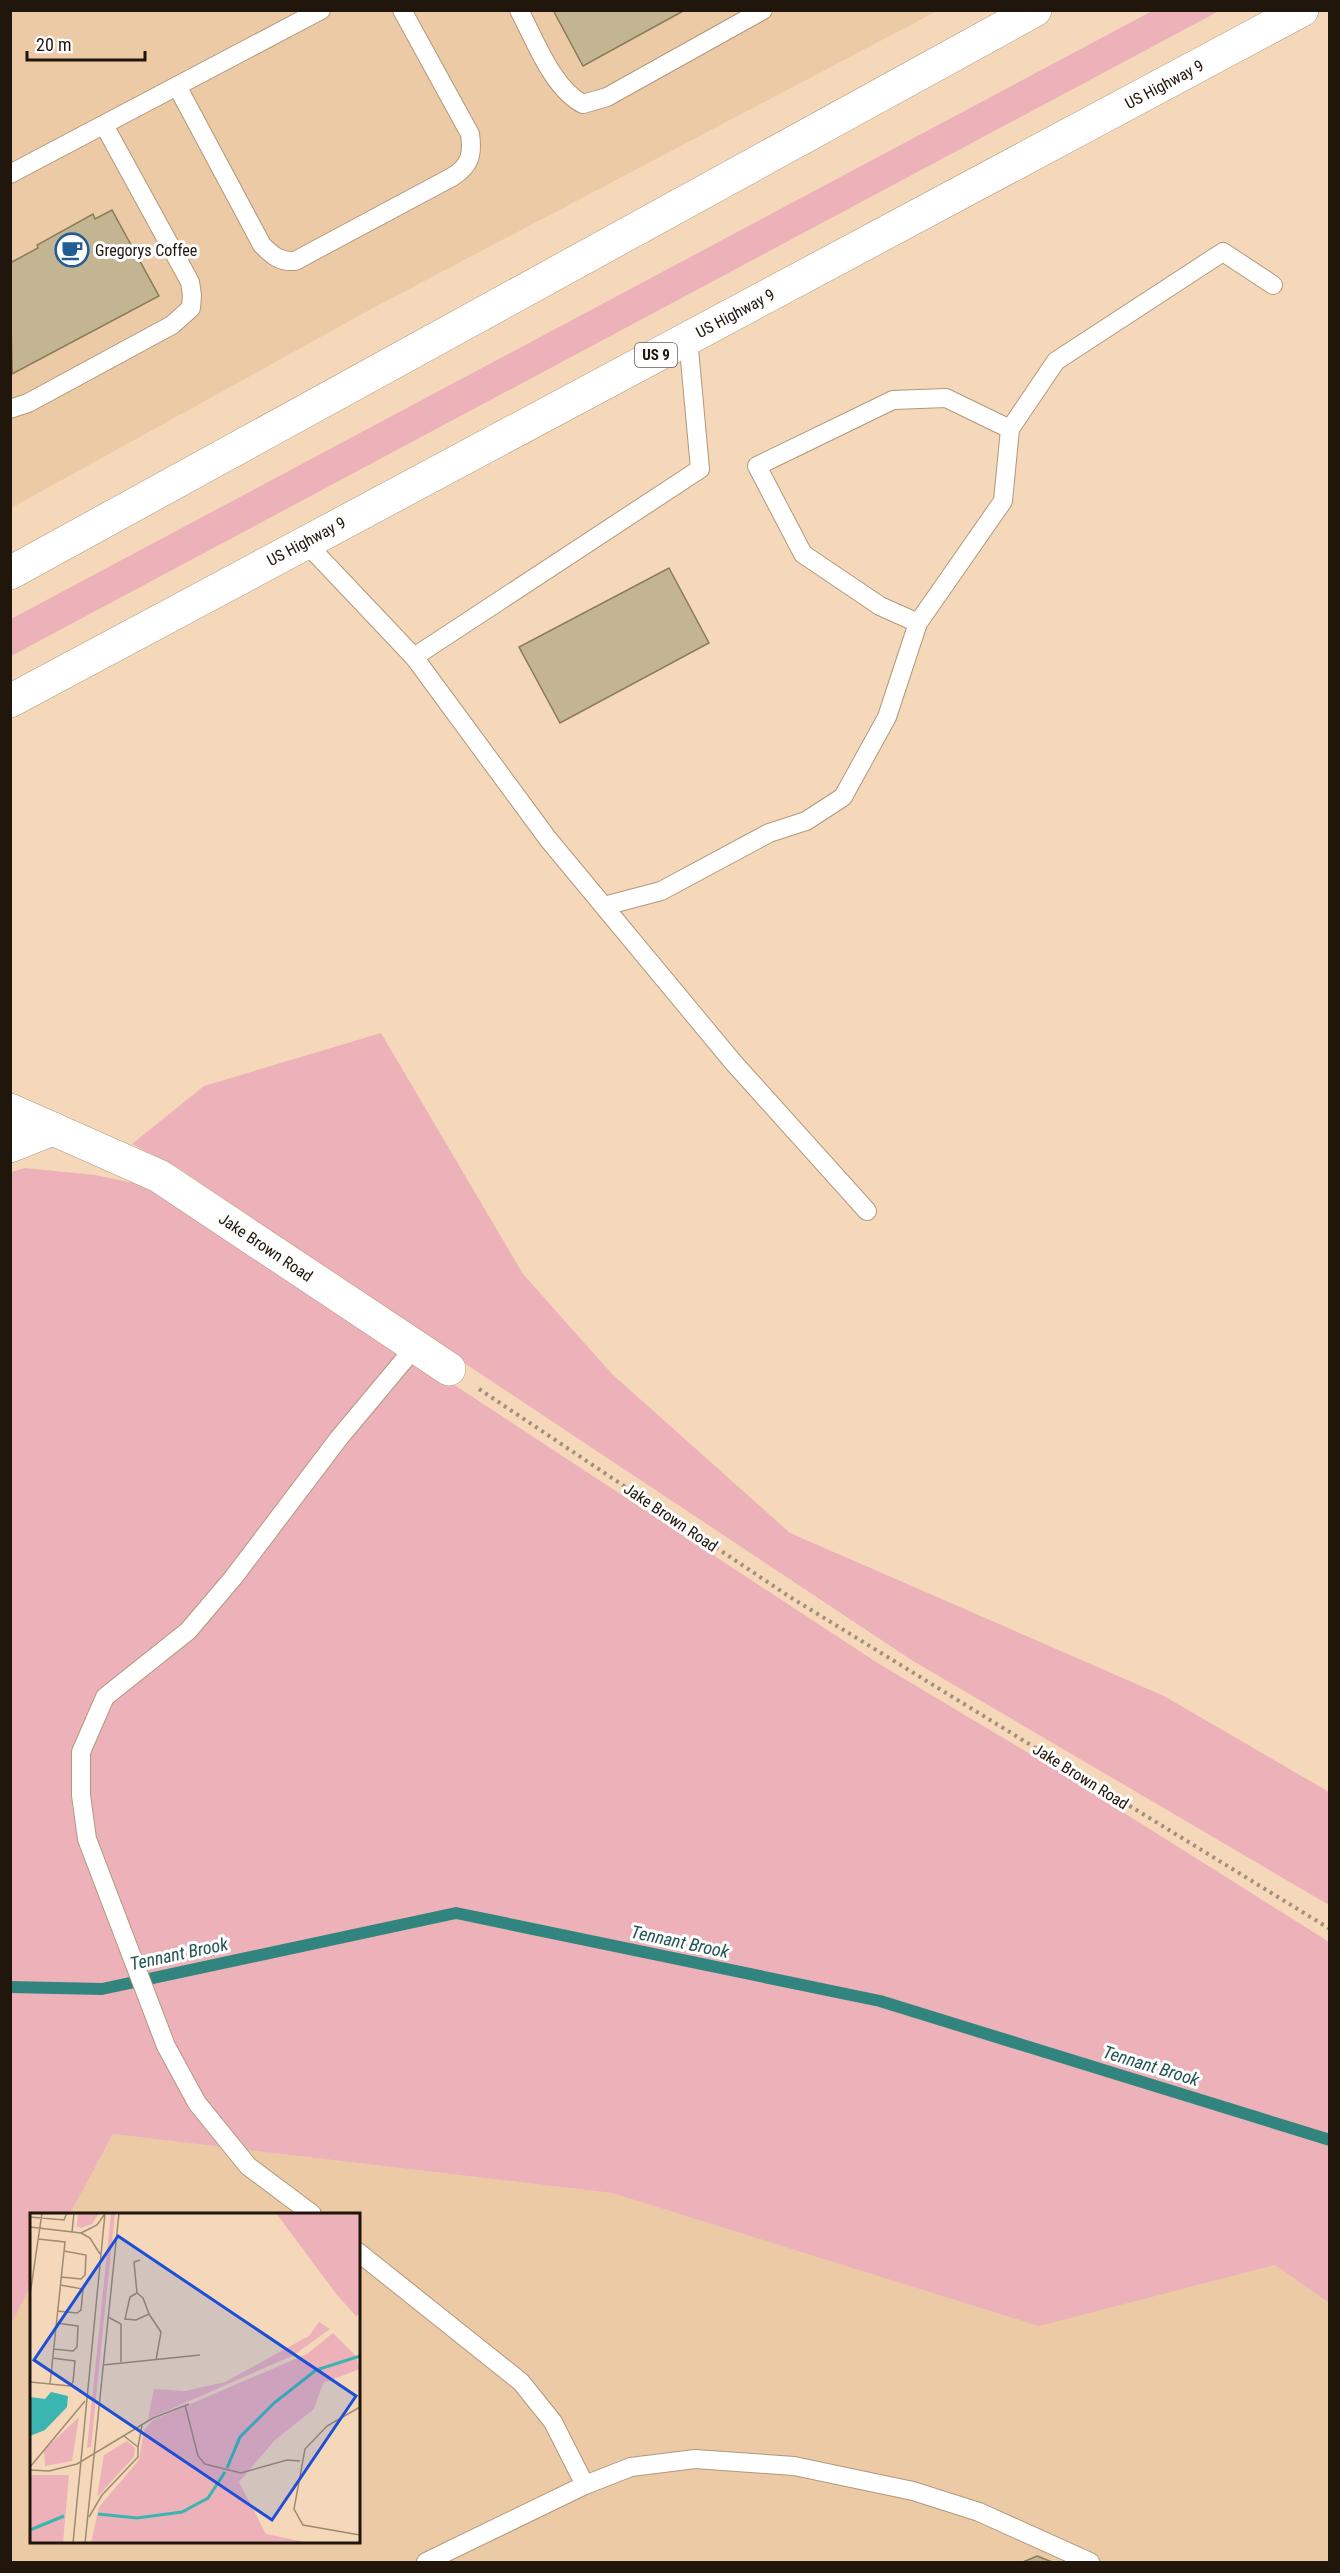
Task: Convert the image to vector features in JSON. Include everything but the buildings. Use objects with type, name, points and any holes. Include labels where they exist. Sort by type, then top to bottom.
[{"type":"main road","points":[[10,573],[1035,10]]},
{"type":"main road","name":"US Highway 9","points":[[10,701],[1302,10]]},
{"type":"main road","name":"Jake Brown Road","points":[[10,1110],[159,1176],[448,1369]]},
{"type":"main road","points":[[10,1146],[53,1129]]},
{"type":"lane","points":[[10,174],[321,10]]},
{"type":"lane","points":[[177,86],[262,246],[284,262],[295,261],[452,177],[462,171],[470,161],[472,147],[470,134],[402,10]]},
{"type":"lane","points":[[519,10],[561,88],[583,104],[607,97],[763,10]]},
{"type":"lane","points":[[10,409],[28,403],[172,325],[191,308],[190,282],[104,125]]},
{"type":"lane","points":[[604,906],[660,891],[769,833],[806,821],[843,797],[887,717],[918,623],[1003,501],[1010,429],[1056,361],[1223,252],[1274,285]]},
{"type":"lane","points":[[414,657],[700,469],[688,338]]},
{"type":"lane","points":[[918,623],[880,606],[803,554],[757,466],[894,400],[946,398],[1010,429]]},
{"type":"lane","points":[[304,542],[414,657],[548,839],[733,1062],[867,1211]]},
{"type":"lane","points":[[311,2213],[249,2166],[197,2103],[166,2046],[87,1839],[81,1795],[81,1752],[105,1697],[188,1631],[233,1578],[339,1438],[415,1347]]},
{"type":"lane","points":[[360,2254],[521,2382],[553,2422],[585,2485]]},
{"type":"lane","points":[[426,2562],[585,2485],[631,2467],[695,2459],[794,2466],[913,2491],[979,2511],[1090,2562]]},
{"type":"path","name":"Jake Brown Road","points":[[448,1369],[790,1597],[1329,1929]]},
{"type":"shaded area","points":[[11,11],[937,11],[373,308],[11,508]]},
{"type":"shaded area","points":[[1152,11],[1219,11],[11,656],[11,619]]},
{"type":"shaded area","points":[[381,1033],[523,1274],[612,1374],[790,1533],[1164,1696],[1329,1792],[1329,1905],[913,1661],[398,1319],[179,1168],[132,1144],[204,1086]]},
{"type":"shaded area","points":[[25,1168],[95,1175],[143,1185],[255,1254],[876,1662],[1037,1758],[1329,1942],[1329,2303],[1275,2265],[1039,2326],[612,2193],[113,2134],[71,2213],[30,2213],[30,2287],[11,2324],[11,1172]]},
{"type":"shaded area","points":[[113,2134],[612,2193],[1039,2325],[1275,2265],[1329,2303],[1329,2562],[11,2562],[10,2324],[30,2287],[30,2543],[360,2543],[360,2213],[71,2213]]},
{"type":"waterway","name":"Tennant Brook","points":[[10,1987],[102,1989],[456,1913],[880,2001],[1330,2140]]},
{"type":"place","name":"Gregorys Coffee","points":[[72,250]]}]
